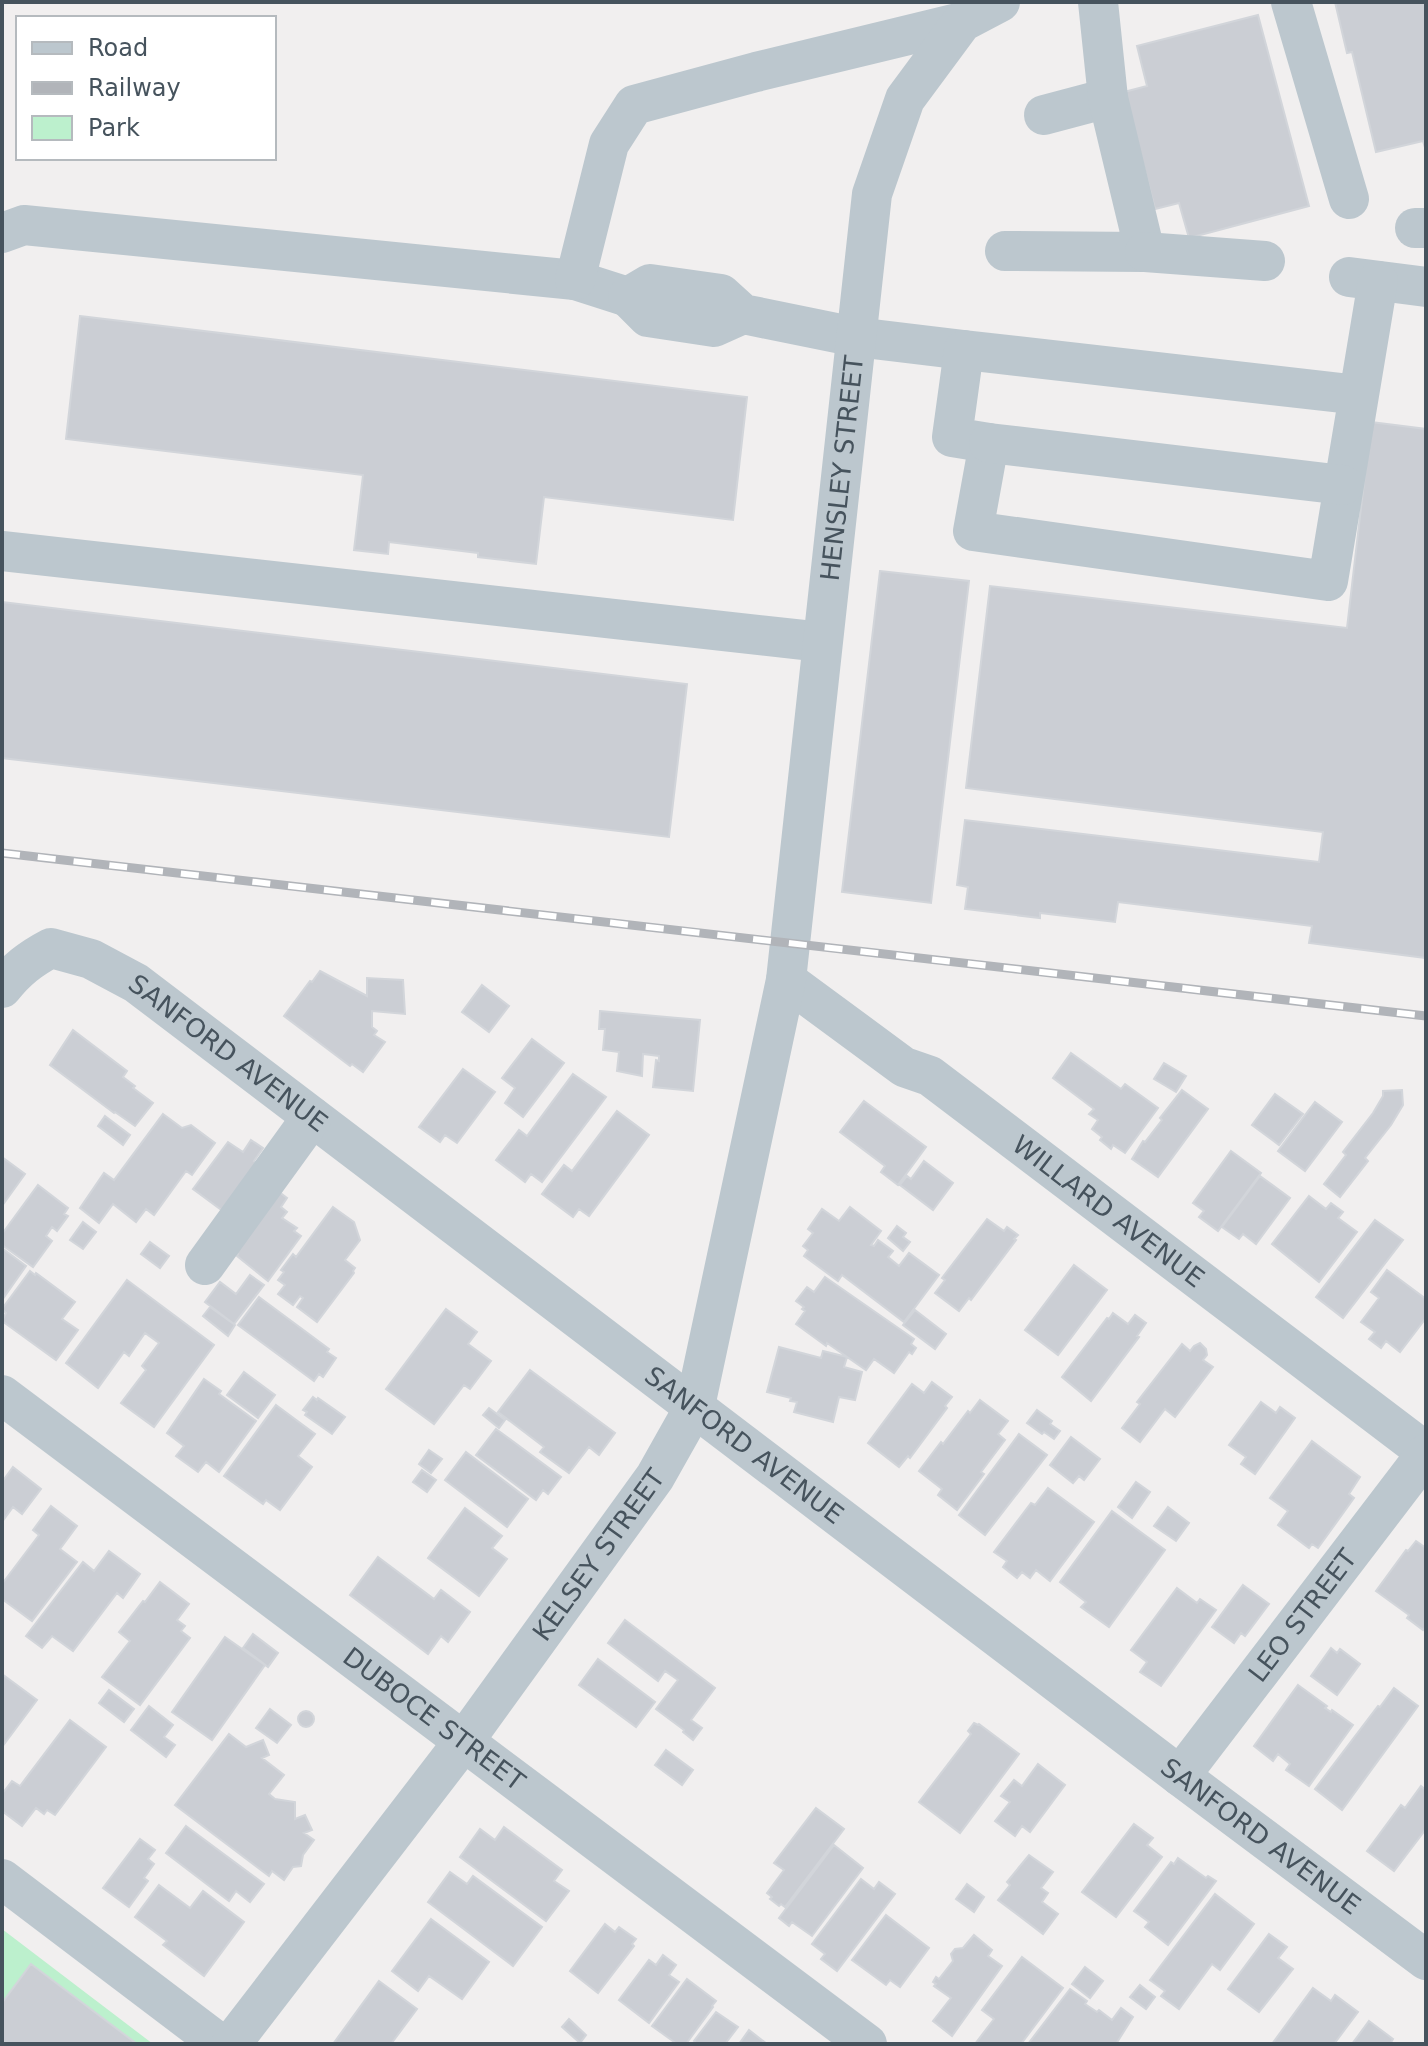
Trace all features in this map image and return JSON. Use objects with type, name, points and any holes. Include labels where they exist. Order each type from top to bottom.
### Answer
[{"type":"street","name":"HENSLEY STREET","points":[[786,980],[872,194],[905,99],[962,22],[1000,2]]},
{"type":"street","points":[[1098,2],[1108,98],[1145,252]]},
{"type":"street","points":[[1291,2],[1349,199]]},
{"type":"street","points":[[575,280],[609,144],[634,105],[962,22]]},
{"type":"street","points":[[1044,115],[1108,98]]},
{"type":"street","points":[[2,233],[24,225],[575,280],[628,297],[650,284],[721,294],[743,314],[856,337],[1359,395]]},
{"type":"street","points":[[1005,251],[1145,252],[1265,261]]},
{"type":"street","points":[[989,443],[973,531],[1328,581],[1359,395],[1363,279],[1426,287]]},
{"type":"street","points":[[964,350],[952,437],[1343,485]]},
{"type":"street","points":[[2,551],[822,642]]},
{"type":"street","name":"SANFORD AVENUE","points":[[2,988],[28,960],[51,948],[91,959],[136,983],[1426,1960]]},
{"type":"street","name":"KELSEY STREET","points":[[231,2044],[464,1741],[655,1477],[695,1406],[786,980]]},
{"type":"street","name":"WILLARD AVENUE","points":[[786,980],[904,1067],[930,1076],[1426,1453]]},
{"type":"street","points":[[205,1265],[312,1117]]},
{"type":"street","name":"DUBOCE STREET","points":[[2,1395],[867,2044]]},
{"type":"street","name":"LEO STREET","points":[[1180,1776],[1426,1453]]},
{"type":"street","points":[[2,1879],[220,2044]]},
{"type":"green space","points":[[2,1929],[153,2044],[2,2044]]},
{"type":"building","points":[[1335,2],[1426,2],[1426,151],[1423,141],[1376,152],[1352,52],[1347,53]]},
{"type":"building","points":[[1258,15],[1309,206],[1189,238],[1179,203],[1155,209],[1124,92],[1147,86],[1137,46]]},
{"type":"building","points":[[80,316],[747,397],[733,520],[544,497],[536,564],[389,542],[388,554],[354,550],[363,475],[66,439]]},
{"type":"building","points":[[1371,422],[1426,429],[1426,958],[1309,943],[1312,926],[1118,902],[1115,922],[1040,913],[1040,918],[965,909],[968,887],[957,885],[965,820],[1319,862],[1323,832],[966,788],[990,586],[1347,628]]},
{"type":"building","points":[[880,571],[969,581],[931,903],[842,892]]},
{"type":"building","points":[[2,602],[687,684],[669,837],[2,758]]},
{"type":"building","points":[[320,971],[367,996],[367,978],[403,980],[405,1014],[372,1011],[372,1027],[377,1031],[374,1035],[385,1042],[363,1072],[352,1064],[350,1066],[284,1016]]},
{"type":"building","points":[[482,985],[509,1006],[489,1032],[462,1012]]},
{"type":"building","points":[[600,1011],[700,1020],[693,1091],[653,1087],[659,1056],[643,1054],[642,1076],[617,1071],[619,1052],[603,1050],[605,1029],[599,1029]]},
{"type":"building","points":[[73,1030],[127,1071],[123,1077],[153,1103],[135,1126],[50,1065]]},
{"type":"building","points":[[532,1039],[564,1063],[523,1117],[505,1103],[515,1088],[502,1078]]},
{"type":"building","points":[[1071,1053],[1121,1089],[1125,1084],[1158,1108],[1125,1153],[1113,1145],[1111,1149],[1100,1140],[1102,1137],[1092,1129],[1098,1120],[1089,1114],[1094,1109],[1053,1078]]},
{"type":"building","points":[[1164,1063],[1186,1076],[1176,1092],[1154,1079]]},
{"type":"building","points":[[463,1069],[495,1092],[457,1143],[445,1135],[440,1142],[419,1127]]},
{"type":"building","points":[[573,1074],[606,1097],[542,1182],[531,1174],[525,1182],[496,1160],[519,1130],[527,1136]]},
{"type":"building","points":[[1182,1090],[1208,1109],[1158,1177],[1132,1159]]},
{"type":"building","points":[[1402,1090],[1403,1105],[1365,1158],[1368,1161],[1340,1197],[1324,1184],[1346,1155],[1343,1152],[1373,1113],[1383,1091]]},
{"type":"building","points":[[1275,1094],[1303,1114],[1279,1145],[1252,1125]]},
{"type":"building","points":[[864,1101],[926,1147],[898,1185],[881,1172],[885,1166],[840,1132]]},
{"type":"building","points":[[1315,1102],[1342,1122],[1305,1171],[1278,1151]]},
{"type":"building","points":[[617,1111],[649,1135],[589,1216],[579,1209],[573,1217],[542,1194],[564,1165],[572,1171]]},
{"type":"building","points":[[163,1114],[182,1128],[191,1125],[215,1143],[192,1175],[186,1171],[154,1215],[146,1209],[136,1222],[113,1204],[99,1223],[80,1208],[104,1173],[114,1180]]},
{"type":"building","points":[[105,1116],[130,1135],[123,1145],[98,1126]]},
{"type":"building","points":[[251,1140],[263,1148],[254,1161],[265,1169],[231,1217],[193,1189],[228,1142],[243,1152]]},
{"type":"building","points":[[1231,1151],[1261,1173],[1218,1231],[1199,1217],[1204,1211],[1193,1203]]},
{"type":"building","points":[[2,1157],[25,1174],[2,1206]]},
{"type":"building","points":[[924,1161],[953,1183],[933,1210],[900,1185],[907,1176],[911,1179]]},
{"type":"building","points":[[1260,1176],[1290,1198],[1256,1244],[1243,1234],[1239,1239],[1222,1227]]},
{"type":"building","points":[[38,1185],[68,1208],[64,1214],[68,1216],[57,1231],[52,1227],[46,1236],[52,1241],[33,1267],[2,1245],[2,1234]]},
{"type":"building","points":[[270,1185],[287,1198],[281,1207],[287,1212],[282,1218],[297,1228],[294,1231],[301,1236],[268,1281],[230,1248]]},
{"type":"building","points":[[1309,1196],[1326,1209],[1331,1203],[1343,1212],[1338,1218],[1357,1232],[1319,1282],[1272,1244]]},
{"type":"building","points":[[333,1207],[354,1222],[360,1240],[345,1260],[355,1268],[354,1273],[317,1322],[297,1307],[303,1298],[300,1296],[293,1305],[278,1294],[285,1285],[278,1280],[293,1254],[296,1257]]},
{"type":"building","points":[[850,1207],[881,1231],[871,1245],[874,1246],[878,1240],[893,1251],[888,1257],[899,1266],[909,1253],[939,1275],[904,1322],[842,1275],[838,1281],[804,1256],[808,1250],[803,1246],[813,1233],[808,1229],[822,1209],[839,1221]]},
{"type":"building","points":[[987,1219],[1004,1231],[1007,1227],[1018,1235],[971,1300],[969,1298],[959,1311],[935,1293],[945,1280],[942,1278]]},
{"type":"building","points":[[1375,1220],[1403,1240],[1343,1318],[1316,1297]]},
{"type":"building","points":[[83,1222],[96,1232],[83,1249],[70,1240]]},
{"type":"building","points":[[897,1226],[906,1233],[903,1237],[910,1242],[903,1251],[888,1238]]},
{"type":"building","points":[[150,1242],[169,1256],[160,1268],[141,1254]]},
{"type":"building","points":[[2,1248],[26,1266],[2,1300]]},
{"type":"building","points":[[1074,1265],[1107,1290],[1058,1355],[1025,1330]]},
{"type":"building","points":[[1387,1270],[1426,1299],[1426,1318],[1400,1352],[1386,1341],[1381,1348],[1369,1339],[1375,1332],[1361,1322],[1379,1298],[1371,1292]]},
{"type":"building","points":[[30,1271],[75,1302],[62,1319],[78,1330],[56,1360],[2,1321],[6,1313],[2,1309]]},
{"type":"building","points":[[250,1275],[264,1285],[234,1324],[205,1302],[220,1282],[236,1294]]},
{"type":"building","points":[[825,1277],[914,1339],[911,1344],[916,1348],[912,1354],[909,1352],[894,1373],[874,1359],[866,1370],[796,1324],[805,1311],[796,1301],[807,1287],[814,1292]]},
{"type":"building","points":[[127,1280],[214,1345],[154,1427],[121,1403],[146,1370],[142,1366],[159,1343],[145,1333],[129,1356],[124,1352],[98,1388],[66,1363]]},
{"type":"building","points":[[259,1297],[329,1349],[327,1352],[336,1358],[323,1377],[319,1374],[314,1381],[238,1325]]},
{"type":"building","points":[[210,1307],[235,1325],[228,1336],[203,1316]]},
{"type":"building","points":[[446,1309],[477,1332],[468,1344],[491,1361],[470,1389],[464,1385],[434,1424],[386,1389]]},
{"type":"building","points":[[915,1310],[946,1334],[935,1349],[903,1325]]},
{"type":"building","points":[[1113,1313],[1128,1324],[1135,1315],[1146,1323],[1091,1401],[1062,1377]]},
{"type":"building","points":[[1200,1343],[1206,1349],[1207,1355],[1203,1360],[1213,1367],[1175,1417],[1165,1409],[1140,1442],[1122,1428],[1140,1404],[1137,1402],[1182,1344],[1190,1351]]},
{"type":"building","points":[[779,1347],[821,1358],[823,1351],[847,1357],[844,1367],[862,1372],[855,1400],[839,1397],[833,1422],[794,1412],[797,1402],[767,1392]]},
{"type":"building","points":[[530,1370],[615,1433],[599,1455],[589,1447],[569,1473],[540,1452],[544,1447],[498,1412]]},
{"type":"building","points":[[244,1372],[275,1395],[258,1418],[227,1395]]},
{"type":"building","points":[[204,1379],[256,1421],[219,1472],[206,1462],[198,1472],[176,1456],[184,1446],[167,1433]]},
{"type":"building","points":[[932,1382],[952,1397],[910,1458],[908,1456],[899,1467],[868,1443],[912,1384],[924,1393]]},
{"type":"building","points":[[313,1397],[345,1417],[332,1434],[305,1415],[307,1412],[303,1410]]},
{"type":"building","points":[[980,1400],[1008,1421],[998,1434],[1005,1440],[957,1510],[938,1495],[942,1489],[919,1471]]},
{"type":"building","points":[[1261,1402],[1276,1413],[1280,1407],[1295,1418],[1255,1474],[1241,1464],[1246,1457],[1229,1445]]},
{"type":"building","points":[[276,1405],[315,1434],[298,1456],[312,1467],[280,1510],[266,1500],[263,1504],[224,1476]]},
{"type":"building","points":[[489,1408],[505,1420],[499,1428],[483,1415]]},
{"type":"building","points":[[1037,1410],[1060,1431],[1054,1439],[1027,1423]]},
{"type":"building","points":[[496,1429],[561,1477],[548,1494],[543,1490],[536,1500],[476,1455]]},
{"type":"building","points":[[1019,1434],[1047,1455],[985,1535],[959,1515]]},
{"type":"building","points":[[1071,1437],[1100,1459],[1084,1480],[1079,1476],[1073,1483],[1050,1465]]},
{"type":"building","points":[[1312,1441],[1360,1477],[1349,1494],[1354,1498],[1318,1548],[1312,1544],[1309,1548],[1278,1525],[1288,1511],[1270,1498]]},
{"type":"building","points":[[429,1450],[442,1459],[431,1473],[419,1464]]},
{"type":"building","points":[[466,1452],[528,1499],[507,1527],[445,1480]]},
{"type":"building","points":[[13,1467],[41,1489],[22,1514],[13,1507],[2,1522],[2,1482]]},
{"type":"building","points":[[422,1470],[436,1480],[427,1492],[413,1482]]},
{"type":"building","points":[[1136,1482],[1150,1492],[1132,1518],[1118,1507]]},
{"type":"building","points":[[1048,1488],[1094,1522],[1050,1581],[1036,1570],[1030,1578],[1022,1572],[1017,1578],[1003,1567],[1007,1561],[994,1552],[1031,1503],[1035,1505]]},
{"type":"building","points":[[51,1506],[77,1526],[60,1549],[77,1562],[32,1621],[2,1599],[2,1584],[39,1535],[33,1530]]},
{"type":"building","points":[[1168,1507],[1189,1523],[1176,1541],[1154,1526]]},
{"type":"building","points":[[465,1508],[502,1536],[492,1548],[507,1559],[479,1596],[428,1558]]},
{"type":"building","points":[[1112,1511],[1165,1550],[1109,1627],[1081,1607],[1086,1602],[1060,1582]]},
{"type":"building","points":[[1416,1541],[1426,1548],[1426,1626],[1423,1630],[1407,1618],[1409,1615],[1376,1591]]},
{"type":"building","points":[[109,1551],[140,1574],[123,1598],[117,1593],[73,1651],[52,1636],[42,1648],[26,1636],[83,1562],[94,1571]]},
{"type":"building","points":[[378,1557],[434,1599],[441,1590],[470,1612],[448,1642],[441,1636],[428,1654],[350,1595]]},
{"type":"building","points":[[160,1582],[189,1604],[177,1620],[185,1626],[181,1631],[190,1638],[140,1705],[102,1677],[130,1641],[119,1632]]},
{"type":"building","points":[[1243,1585],[1269,1604],[1245,1636],[1241,1633],[1234,1643],[1212,1627]]},
{"type":"building","points":[[1177,1588],[1197,1603],[1200,1599],[1216,1610],[1161,1686],[1140,1672],[1147,1662],[1131,1650]]},
{"type":"building","points":[[625,1620],[715,1688],[691,1720],[702,1728],[693,1740],[656,1709],[678,1680],[665,1671],[658,1681],[608,1643]]},
{"type":"building","points":[[253,1634],[278,1653],[268,1667],[243,1648]]},
{"type":"building","points":[[225,1637],[265,1665],[212,1740],[172,1712]]},
{"type":"building","points":[[1331,1648],[1337,1653],[1340,1649],[1360,1664],[1337,1695],[1311,1676]]},
{"type":"building","points":[[598,1659],[655,1702],[636,1727],[579,1685]]},
{"type":"building","points":[[2,1674],[37,1700],[2,1747]]},
{"type":"building","points":[[1298,1685],[1327,1706],[1325,1708],[1353,1725],[1309,1786],[1286,1770],[1290,1764],[1278,1754],[1273,1761],[1254,1746]]},
{"type":"building","points":[[1394,1688],[1418,1706],[1342,1810],[1315,1789]]},
{"type":"building","points":[[109,1690],[134,1709],[124,1722],[99,1703]]},
{"type":"building","points":[[149,1706],[173,1725],[164,1737],[175,1745],[166,1757],[131,1730]]},
{"type":"building","points":[[270,1709],[291,1725],[277,1743],[256,1728]]},
{"type":"building","points":[[303,1711],[309,1711],[314,1719],[312,1725],[303,1727],[298,1722],[298,1716]]},
{"type":"building","points":[[70,1720],[106,1747],[55,1815],[47,1810],[44,1814],[36,1808],[22,1826],[2,1811],[2,1794],[12,1781],[20,1786]]},
{"type":"building","points":[[974,1723],[1019,1754],[960,1833],[919,1802],[971,1734],[968,1731]]},
{"type":"building","points":[[229,1734],[246,1747],[263,1740],[269,1755],[262,1758],[284,1775],[269,1794],[275,1799],[295,1802],[295,1819],[305,1815],[312,1830],[304,1833],[314,1840],[303,1855],[301,1866],[293,1867],[284,1880],[272,1871],[269,1876],[175,1805]]},
{"type":"building","points":[[666,1750],[693,1770],[682,1785],[655,1765]]},
{"type":"building","points":[[1038,1764],[1065,1785],[1030,1832],[1022,1826],[1015,1836],[995,1821],[1010,1802],[1001,1796],[1014,1780],[1022,1786]]},
{"type":"building","points":[[1421,1786],[1426,1790],[1426,1829],[1394,1871],[1367,1851],[1401,1805],[1405,1808]]},
{"type":"building","points":[[816,1808],[844,1829],[785,1907],[779,1906],[767,1893],[784,1870],[774,1863]]},
{"type":"building","points":[[1134,1824],[1153,1838],[1147,1845],[1162,1857],[1116,1917],[1082,1892]]},
{"type":"building","points":[[186,1826],[264,1884],[250,1902],[236,1891],[229,1901],[166,1853]]},
{"type":"building","points":[[504,1827],[562,1870],[554,1881],[569,1891],[546,1921],[460,1857],[480,1829],[495,1840]]},
{"type":"building","points":[[140,1839],[155,1850],[148,1859],[154,1864],[144,1878],[148,1881],[129,1907],[103,1888]]},
{"type":"building","points":[[834,1845],[863,1868],[812,1936],[792,1922],[789,1926],[779,1918]]},
{"type":"building","points":[[1029,1855],[1053,1872],[1041,1888],[1048,1893],[1042,1902],[1058,1914],[1043,1934],[998,1900],[1010,1885],[1007,1882]]},
{"type":"building","points":[[1178,1858],[1206,1878],[1208,1876],[1216,1881],[1168,1945],[1145,1927],[1149,1922],[1134,1911],[1171,1862],[1174,1864]]},
{"type":"building","points":[[450,1872],[467,1884],[473,1876],[542,1927],[513,1966],[428,1902]]},
{"type":"building","points":[[861,1879],[874,1889],[879,1882],[895,1894],[837,1971],[821,1959],[825,1954],[812,1944]]},
{"type":"building","points":[[967,1884],[984,1897],[974,1912],[956,1899]]},
{"type":"building","points":[[159,1885],[190,1908],[203,1891],[244,1922],[204,1976],[163,1945],[167,1941],[135,1917]]},
{"type":"building","points":[[1215,1894],[1254,1924],[1220,1970],[1212,1964],[1179,2009],[1161,1996],[1165,1991],[1150,1980]]},
{"type":"building","points":[[886,1915],[929,1948],[900,1987],[890,1980],[886,1985],[852,1960]]},
{"type":"building","points":[[431,1919],[489,1962],[462,1999],[429,1976],[418,1991],[392,1971]]},
{"type":"building","points":[[605,1924],[615,1932],[619,1927],[636,1939],[598,1993],[570,1971]]},
{"type":"building","points":[[1269,1934],[1287,1947],[1278,1958],[1293,1969],[1259,2012],[1228,1989]]},
{"type":"building","points":[[974,1935],[992,1950],[988,1956],[1002,1966],[952,2036],[933,2021],[951,1998],[933,1982],[953,1961],[951,1954],[955,1949],[963,1948]]},
{"type":"building","points":[[663,1955],[676,1965],[669,1975],[679,1982],[649,2023],[619,2000],[649,1960],[656,1965]]},
{"type":"building","points":[[1022,1957],[1063,1988],[1021,2044],[975,2044],[994,2019],[982,2010]]},
{"type":"building","points":[[31,1964],[137,2044],[2,2044],[2,2003]]},
{"type":"building","points":[[1085,1967],[1103,1981],[1090,1998],[1072,1984]]},
{"type":"building","points":[[687,1979],[716,2001],[686,2044],[677,2044],[652,2026]]},
{"type":"building","points":[[379,1981],[417,2009],[391,2044],[333,2044]]},
{"type":"building","points":[[1140,1985],[1155,1997],[1146,2009],[1130,1997]]},
{"type":"building","points":[[1313,1988],[1331,2001],[1335,1995],[1358,2012],[1334,2044],[1272,2044]]},
{"type":"building","points":[[1070,1989],[1087,2001],[1085,2004],[1112,2020],[1121,2008],[1133,2017],[1116,2044],[1028,2044]]},
{"type":"building","points":[[716,2012],[738,2027],[725,2044],[697,2044],[694,2041]]},
{"type":"building","points":[[569,2019],[586,2035],[580,2043],[562,2027]]},
{"type":"building","points":[[1369,2021],[1393,2039],[1390,2044],[1352,2044]]},
{"type":"building","points":[[749,2030],[767,2044],[739,2044]]},
{"type":"railway","points":[[2,853],[1426,1016]]}]
